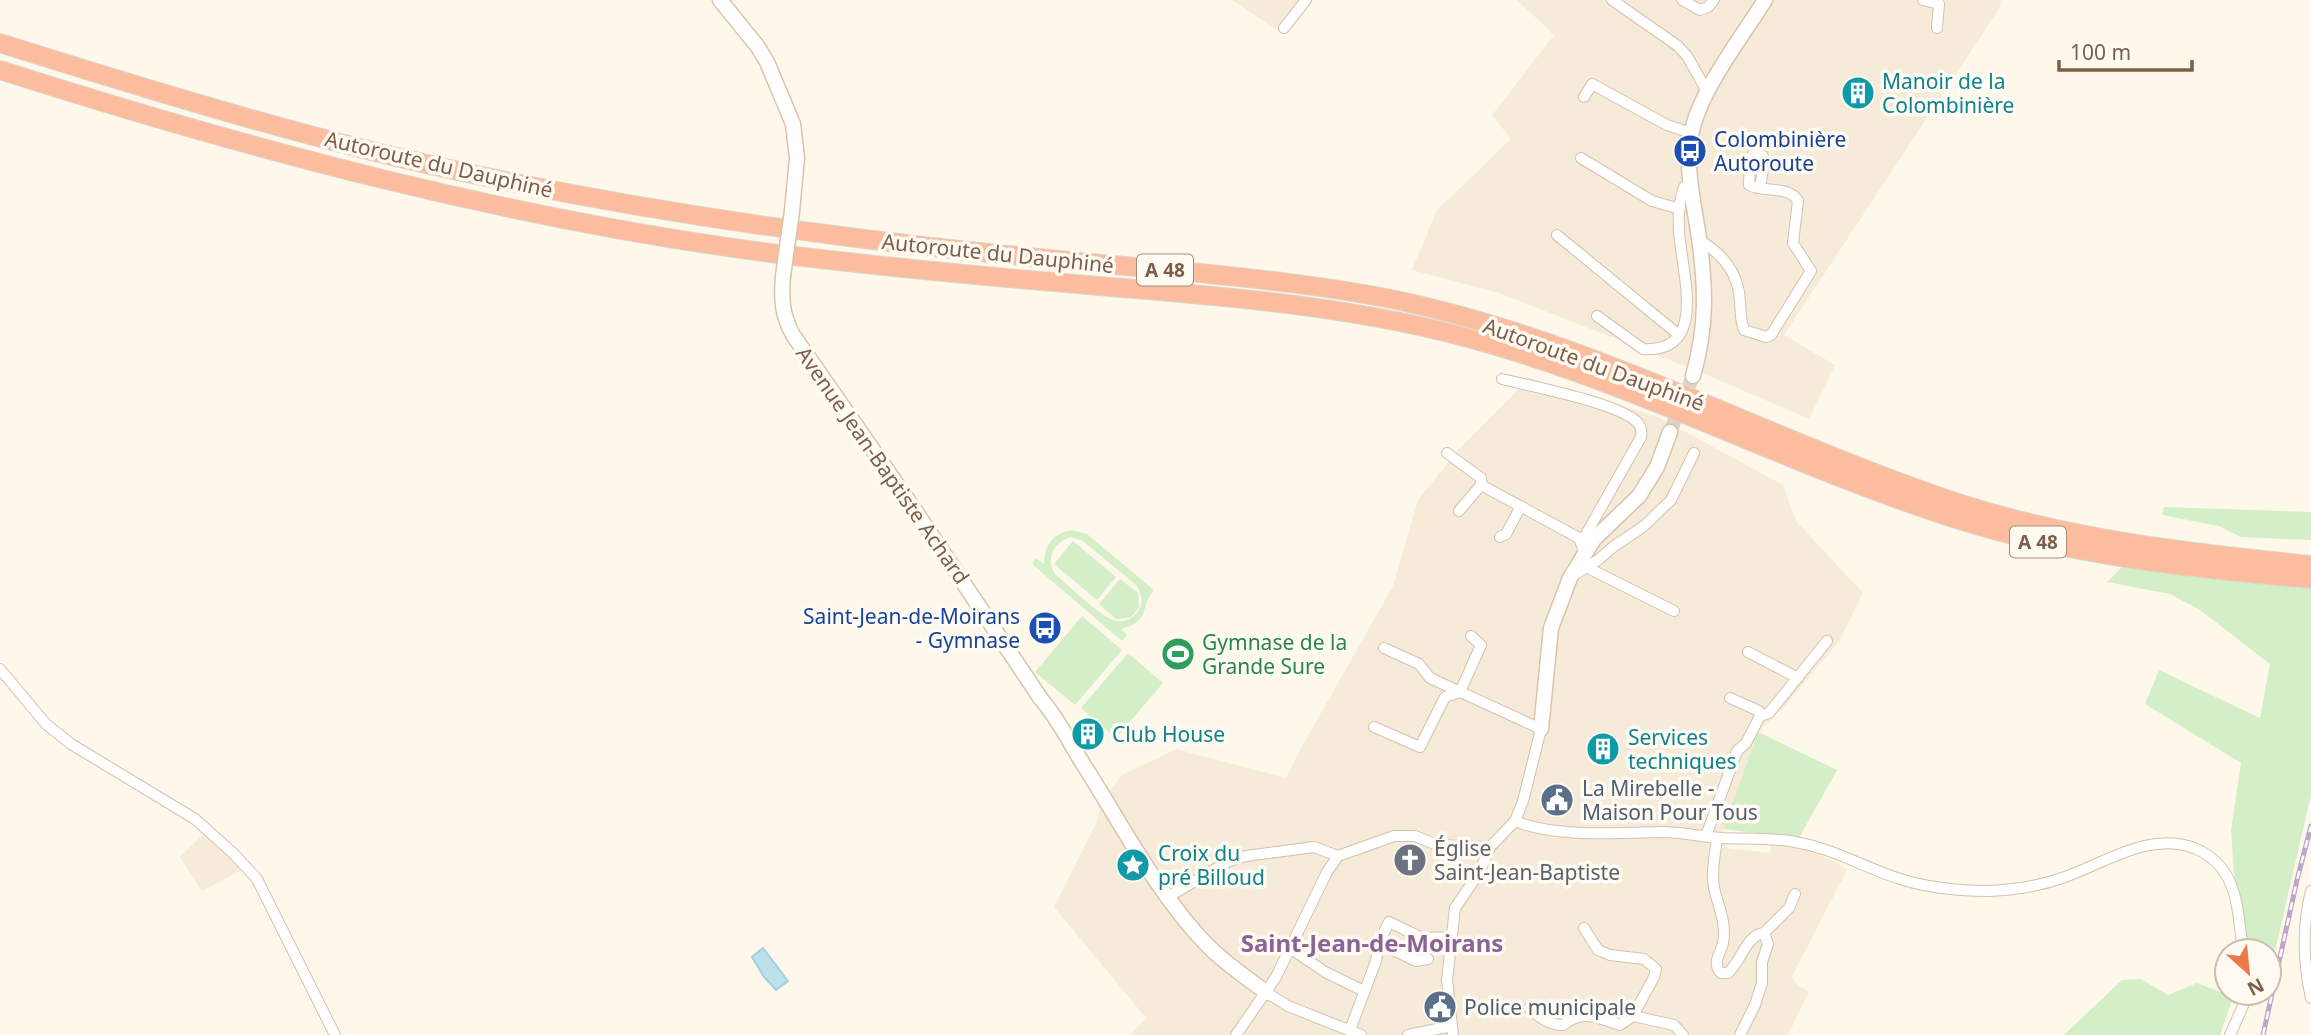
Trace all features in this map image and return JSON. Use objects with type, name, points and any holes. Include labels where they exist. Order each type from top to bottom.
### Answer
[{"type":"highway","name":"Autoroute du Dauphiné","points":[[0,43],[353,146],[589,197],[830,235],[1284,282],[1394,300],[1480,321],[1577,353],[1885,477],[2006,517],[2124,543],[2311,565]]},
{"type":"highway","name":"Autoroute du Dauphiné","points":[[0,70],[305,160],[552,217],[785,254],[914,269],[1272,302],[1348,312],[1426,327],[1498,346],[1567,369],[1842,479],[1974,525],[2055,546],[2122,558],[2311,579]]},
{"type":"street","name":"Avenue Jean-Baptiste Achard","points":[[720,0],[767,62],[793,124],[797,158],[781,300],[793,335],[1041,699],[1056,717],[1168,897],[1207,945],[1267,993]]},
{"type":"street","points":[[1284,28],[1306,0]]},
{"type":"street","points":[[1612,0],[1678,46],[1687,56],[1708,93]]},
{"type":"street","points":[[1682,0],[1700,10],[1708,7],[1714,0]]},
{"type":"street","points":[[1693,376],[1703,335],[1705,308],[1699,240],[1690,184],[1691,133],[1708,93],[1765,0]]},
{"type":"street","points":[[1923,0],[1939,4],[1937,28]]},
{"type":"street","points":[[1584,97],[1592,84],[1667,125],[1691,133]]},
{"type":"street","points":[[1581,158],[1652,201],[1680,209]]},
{"type":"street","points":[[1597,316],[1643,349],[1665,348],[1679,335],[1687,316],[1679,230],[1680,209],[1684,187],[1690,184]]},
{"type":"street","points":[[1699,240],[1714,248],[1732,269],[1738,286],[1740,320],[1744,330],[1766,337],[1771,335],[1811,271],[1793,243],[1798,201],[1796,197],[1790,193],[1760,188]]},
{"type":"street","points":[[1557,234],[1679,335]]},
{"type":"street","points":[[1502,379],[1606,407],[1633,419],[1640,427],[1642,437],[1585,536],[1585,560]]},
{"type":"street","points":[[1408,1035],[1453,1030],[1447,980],[1455,908],[1479,873],[1490,846],[1516,821],[1523,801],[1541,723],[1550,628],[1570,578],[1585,560],[1594,539],[1639,496],[1657,467],[1671,432]]},
{"type":"street","points":[[1447,453],[1481,478],[1481,485],[1459,511]]},
{"type":"street","points":[[1585,560],[1598,560],[1644,526],[1671,500],[1694,453]]},
{"type":"street","points":[[1481,485],[1579,538],[1585,560],[1674,611]]},
{"type":"street","points":[[1500,537],[1507,534],[1521,506]]},
{"type":"street","points":[[1374,727],[1420,747],[1445,697],[1460,692],[1481,645],[1471,636]]},
{"type":"street","points":[[1706,836],[1737,751],[1746,743],[1760,716],[1769,713],[1827,641]]},
{"type":"street","points":[[1384,648],[1419,664],[1430,678],[1541,723]]},
{"type":"street","points":[[1748,652],[1798,678]]},
{"type":"street","points":[[0,669],[46,724],[71,744],[195,819],[257,878],[335,1035]]},
{"type":"street","points":[[1730,698],[1759,711],[1760,716]]},
{"type":"street","points":[[1516,821],[1530,826],[1601,834],[1666,832],[1815,845],[1922,885],[1989,891],[2041,885],[2139,847],[2158,844],[2190,847],[2214,858],[2227,873],[2241,937]]},
{"type":"street","points":[[1237,1035],[1267,993],[1326,872],[1338,856],[1394,836],[1415,836],[1437,845],[1490,846]]},
{"type":"street","points":[[1717,838],[1713,873],[1722,915],[1723,944],[1716,960],[1717,968],[1721,972],[1728,973],[1734,968],[1752,938],[1764,933],[1789,908],[1795,894]]},
{"type":"street","points":[[1168,897],[1229,861],[1246,856],[1314,847],[1338,856]]},
{"type":"street","points":[[2311,891],[2307,907],[2304,957],[2311,998]]},
{"type":"street","points":[[1350,1030],[1376,961],[1379,943],[1389,922],[1422,938],[1451,937]]},
{"type":"street","points":[[1529,1008],[1555,1025],[1563,1025],[1572,1017],[1592,1016],[1620,1026],[1633,1016],[1656,968],[1644,959],[1609,955],[1598,950],[1584,928]]},
{"type":"street","points":[[1740,1035],[1755,1005],[1762,983],[1762,962],[1768,944],[1764,933]]},
{"type":"street","points":[[1379,943],[1416,961],[1428,959]]},
{"type":"street","points":[[1290,948],[1325,972],[1364,991]]},
{"type":"street","points":[[1267,993],[1288,1006],[1361,1035]]},
{"type":"street","points":[[2230,1035],[2242,1007]]},
{"type":"street","points":[[1633,1016],[1674,1025],[1683,1035]]},
{"type":"shaded area","points":[[1232,0],[1310,0],[1283,34]]},
{"type":"shaded area","points":[[1517,0],[2001,0],[2000,7],[1784,335],[1835,365],[1809,419],[1705,374],[1499,293],[1412,270],[1437,210],[1511,139],[1492,115],[1554,35]]},
{"type":"shaded area","points":[[1527,377],[1658,417],[1783,485],[1796,521],[1863,593],[1840,640],[1786,705],[1758,732],[1723,829],[1727,848],[1770,853],[1771,844],[1810,851],[1847,870],[1792,976],[1794,982],[1809,992],[1788,1035],[1130,1035],[1146,1018],[1054,907],[1097,822],[1100,803],[1122,775],[1176,749],[1286,778],[1393,586],[1418,500],[1458,450],[1519,389]]},
{"type":"shaded area","points":[[205,833],[244,869],[202,891],[180,857]]},
{"type":"green space","points":[[2164,507],[2311,512],[2311,540],[2241,537],[2219,526],[2162,515]]},
{"type":"green space","points":[[1072,530],[1087,534],[1154,590],[1141,618],[1131,626],[1121,629],[1127,635],[1122,641],[1032,564],[1036,558],[1044,564],[1051,541]],"holes":[[[1071,537],[1083,541],[1138,588],[1141,604],[1132,618],[1123,621],[1110,619],[1055,574],[1051,556],[1056,547]]]},
{"type":"green space","points":[[1073,541],[1116,577],[1097,600],[1054,564]]},
{"type":"green space","points":[[2122,567],[2311,588],[2311,795],[2278,937],[2247,937],[2234,874],[2231,830],[2241,763],[2145,704],[2159,670],[2260,718],[2270,664],[2200,610],[2170,594],[2107,582]]},
{"type":"green space","points":[[1120,579],[1138,593],[1139,608],[1131,617],[1116,619],[1099,604]]},
{"type":"green space","points":[[1082,616],[1122,650],[1075,705],[1035,672]]},
{"type":"green space","points":[[1128,653],[1163,683],[1116,738],[1081,708]]},
{"type":"green space","points":[[1758,732],[1837,770],[1799,838],[1723,829]]},
{"type":"green space","points":[[2141,979],[2168,995],[2197,983],[2213,989],[2213,1007],[2230,1007],[2220,1035],[2064,1035],[2122,980]]},
{"type":"water","points":[[763,948],[788,981],[776,990],[752,957]]},
{"type":"tunnel","points":[[1670,432],[1693,376]]},
{"type":"railway","points":[[2263,1035],[2311,826]]},
{"type":"place","name":"Manoir de la Colombinière","points":[[1858,93]]},
{"type":"place","name":"Colombinière Autoroute","points":[[1690,151]]},
{"type":"place","name":"Saint-Jean-de-Moirans - Gymnase","points":[[1045,628]]},
{"type":"place","name":"Gymnase de la Grande Sure","points":[[1178,654]]},
{"type":"place","name":"Club House","points":[[1088,734]]},
{"type":"place","name":"Services techniques","points":[[1603,749]]},
{"type":"place","name":"La Mirebelle - Maison Pour Tous","points":[[1557,800]]},
{"type":"place","name":"Église Saint-Jean-Baptiste","points":[[1410,860]]},
{"type":"place","name":"Croix du pré Billoud","points":[[1133,865]]},
{"type":"place","name":"Police municipale","points":[[1440,1007]]},
{"type":"district","name":"Saint-Jean-de-Moirans","points":[[1372,942]]}]
